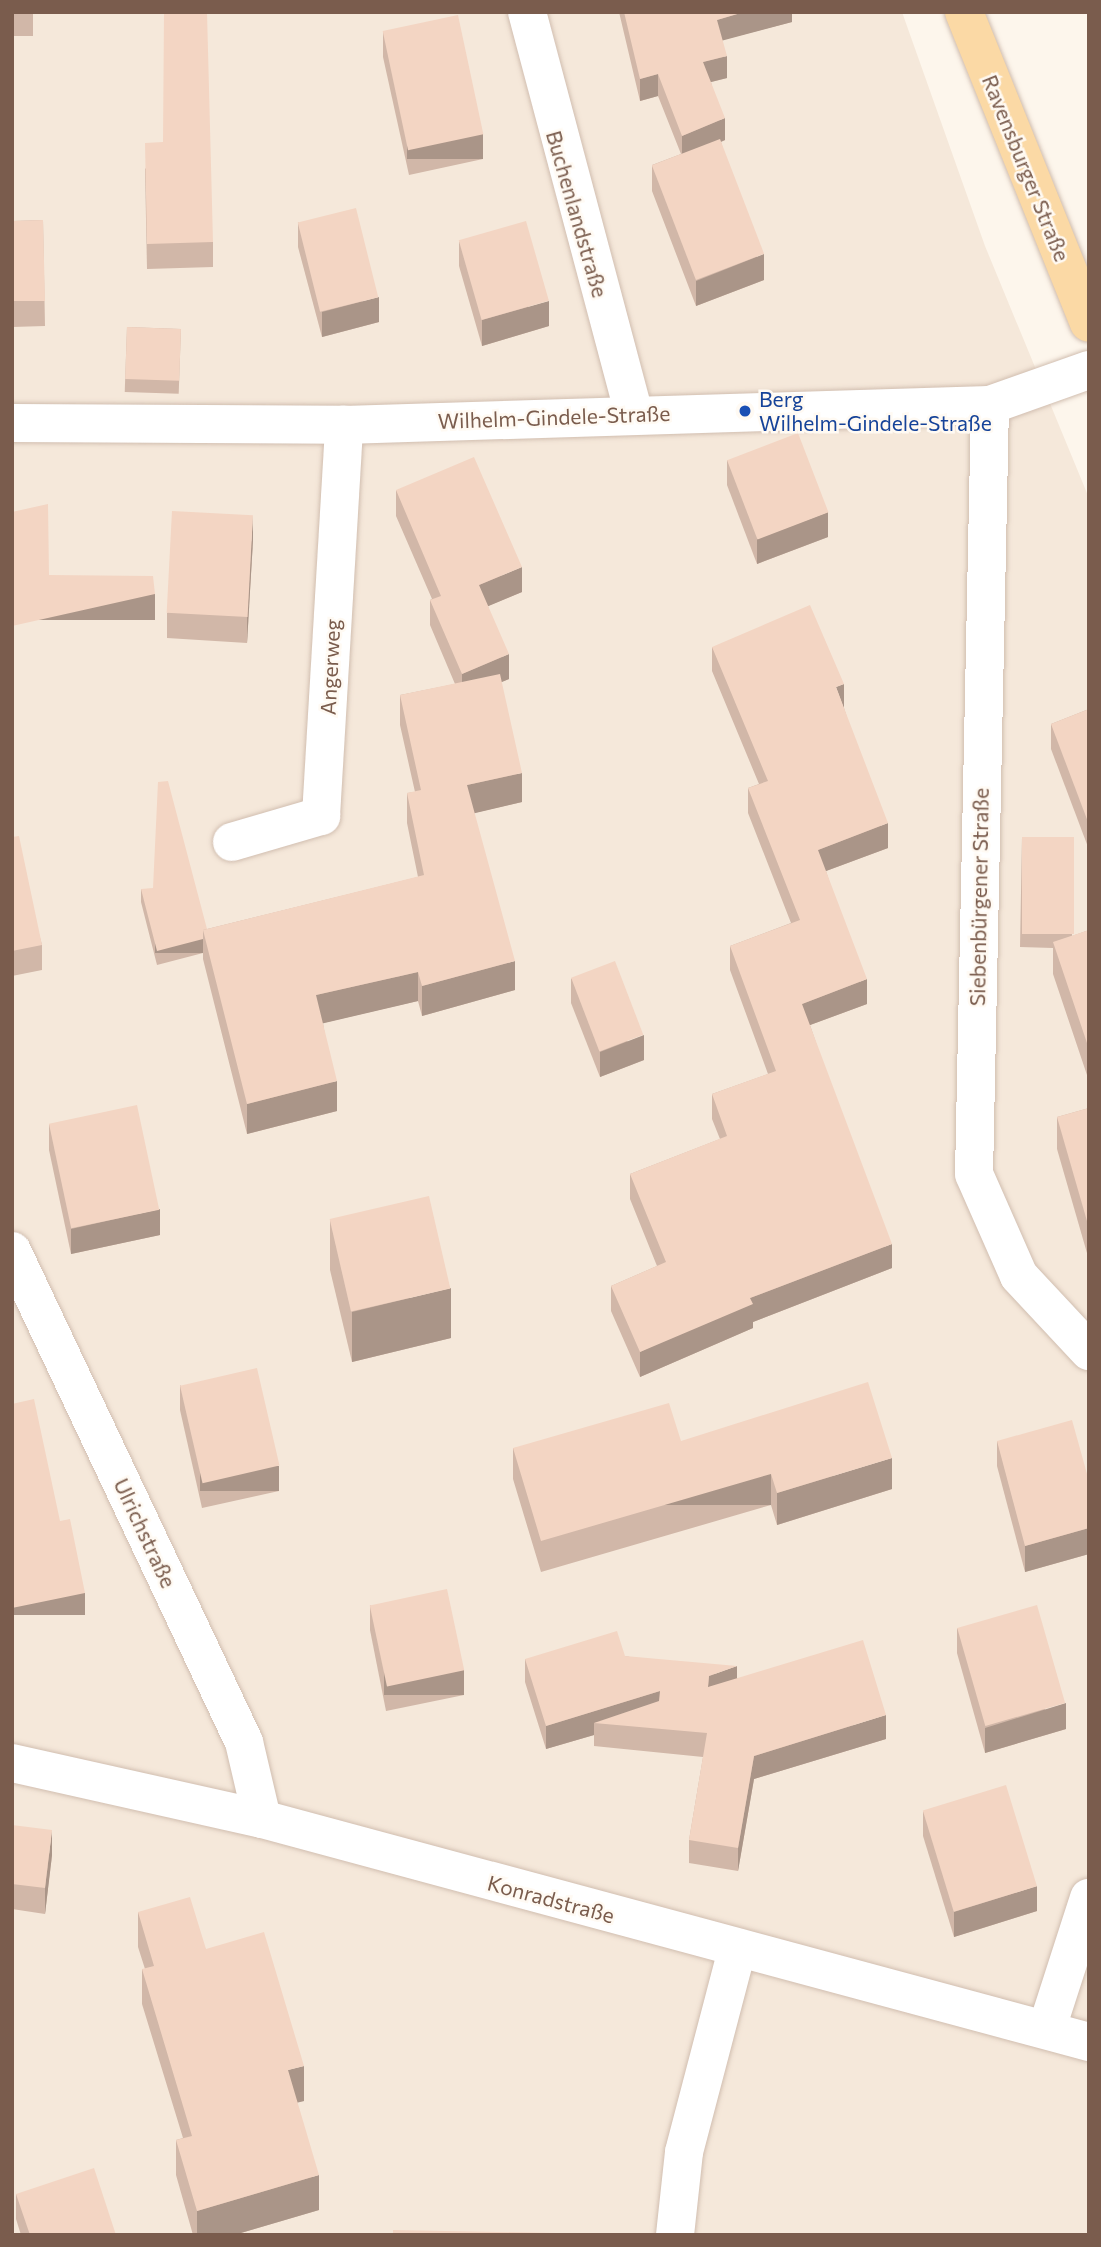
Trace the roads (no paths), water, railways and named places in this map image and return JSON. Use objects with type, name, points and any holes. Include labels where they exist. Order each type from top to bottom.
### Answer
[{"type":"main road","name":"Ravensburger Straße","points":[[964,12],[1089,323]]},
{"type":"street","name":"Buchenlandstraße","points":[[527,12],[551,122],[634,414]]},
{"type":"street","name":"Wilhelm-Gindele-Straße","points":[[12,423],[344,425],[990,405],[1089,370]]},
{"type":"street","name":"Siebenbürgener Straße","points":[[990,405],[974,1174],[1019,1276],[1089,1351]]},
{"type":"street","name":"Angerweg","points":[[232,842],[321,816],[344,425]]},
{"type":"street","name":"Ulrichstraße","points":[[12,1251],[244,1742],[262,1819]]},
{"type":"street","name":"Konradstraße","points":[[12,1763],[262,1819],[737,1950],[1047,2028],[1089,2042]]},
{"type":"street","points":[[1047,2028],[1089,1898]]},
{"type":"street","points":[[675,2235],[684,2151],[737,1950]]},
{"type":"place","name":"Berg Wilhelm-Gindele-Straße","points":[[745,411]]}]
